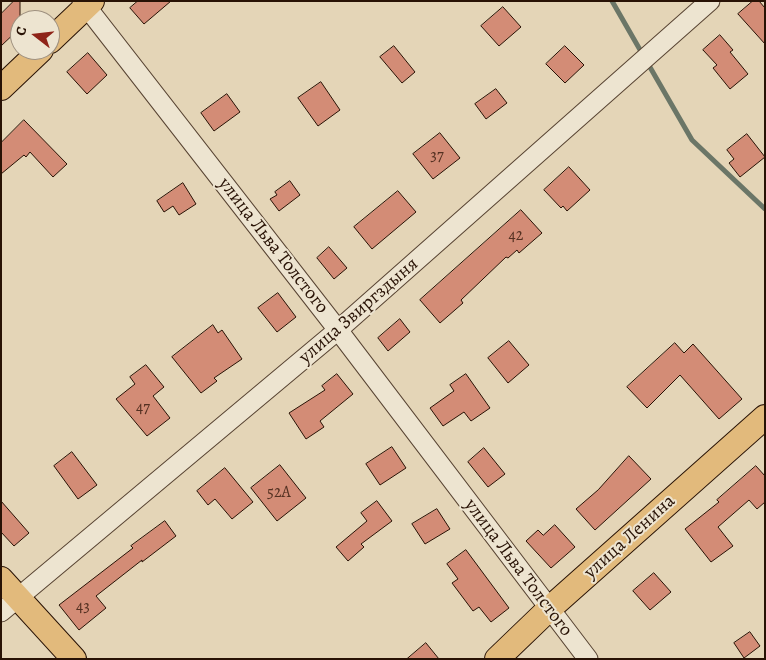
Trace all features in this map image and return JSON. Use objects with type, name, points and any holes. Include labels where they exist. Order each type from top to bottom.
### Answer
[{"type":"main road","points":[[60,31],[87,3]]},
{"type":"main road","points":[[1,88],[30,60]]},
{"type":"main road","name":"улица Ленина","points":[[497,659],[549,610],[765,417]]},
{"type":"main road","points":[[1,579],[10,605],[74,659]]},
{"type":"street","name":"улица Звиргздыня","points":[[10,605],[338,330],[710,1]]},
{"type":"street","name":"улица Льва Толстого","points":[[87,3],[588,659]]},
{"type":"building","points":[[14,1],[20,1],[20,10],[10,10],[10,37],[1,46],[1,14]]},
{"type":"building","points":[[138,1],[171,1],[144,24],[130,8]]},
{"type":"building","points":[[753,1],[759,1],[765,8],[765,44],[738,14]]},
{"type":"building","points":[[503,7],[521,27],[499,46],[481,26]]},
{"type":"building","points":[[720,35],[733,50],[730,52],[748,74],[730,89],[713,68],[717,65],[703,50]]},
{"type":"building","points":[[394,46],[415,72],[402,83],[380,57]]},
{"type":"building","points":[[565,46],[584,65],[565,83],[546,64]]},
{"type":"building","points":[[88,53],[107,75],[87,94],[67,72]]},
{"type":"building","points":[[321,82],[340,110],[318,126],[298,98]]},
{"type":"building","points":[[496,89],[507,103],[486,119],[475,104]]},
{"type":"building","points":[[227,94],[240,112],[214,131],[201,113]]},
{"type":"building","points":[[24,120],[67,164],[53,177],[30,152],[26,157],[24,155],[1,174],[1,143]]},
{"type":"building","points":[[440,133],[460,158],[433,179],[413,154]]},
{"type":"building","points":[[747,134],[765,157],[740,177],[729,163],[734,159],[727,150]]},
{"type":"building","points":[[569,167],[590,190],[567,211],[563,206],[561,208],[544,190]]},
{"type":"building","points":[[290,181],[300,195],[279,211],[270,199],[277,195],[275,192]]},
{"type":"building","points":[[183,183],[196,204],[179,215],[173,206],[164,212],[157,201]]},
{"type":"building","points":[[398,191],[416,212],[372,249],[354,227]]},
{"type":"building","points":[[521,210],[542,233],[519,253],[517,250],[508,258],[506,257],[461,300],[463,303],[440,323],[420,300]]},
{"type":"building","points":[[329,247],[347,268],[334,279],[317,258]]},
{"type":"building","points":[[278,293],[296,317],[277,332],[258,308]]},
{"type":"building","points":[[400,319],[410,332],[388,351],[378,338]]},
{"type":"building","points":[[213,325],[218,333],[222,330],[242,359],[214,378],[217,381],[201,393],[172,357]]},
{"type":"building","points":[[509,341],[529,365],[508,383],[488,358]]},
{"type":"building","points":[[675,343],[684,353],[693,344],[742,399],[719,419],[680,375],[647,408],[627,387]]},
{"type":"building","points":[[146,365],[164,387],[153,396],[170,418],[147,436],[116,399],[135,384],[130,377]]},
{"type":"building","points":[[337,374],[353,394],[320,421],[324,427],[306,439],[289,413],[325,390],[322,386]]},
{"type":"building","points":[[466,374],[490,408],[471,421],[464,412],[443,426],[430,408],[454,391],[450,385]]},
{"type":"building","points":[[392,447],[406,468],[380,485],[366,464]]},
{"type":"building","points":[[484,448],[505,474],[488,487],[468,462]]},
{"type":"building","points":[[72,452],[97,485],[78,499],[54,466]]},
{"type":"building","points":[[629,456],[651,479],[595,530],[576,509],[598,490]]},
{"type":"building","points":[[280,465],[306,498],[277,521],[251,488]]},
{"type":"building","points":[[756,466],[765,476],[765,502],[757,509],[749,500],[718,527],[733,546],[711,562],[685,529],[719,502],[717,500]]},
{"type":"building","points":[[225,468],[253,502],[232,519],[215,499],[208,505],[197,491]]},
{"type":"building","points":[[1,501],[29,533],[14,546],[1,532]]},
{"type":"building","points":[[377,501],[392,521],[361,544],[364,547],[348,561],[336,547],[367,521],[361,513]]},
{"type":"building","points":[[437,509],[450,529],[425,544],[412,524]]},
{"type":"building","points":[[165,521],[176,536],[96,596],[106,608],[79,630],[59,605],[133,548],[131,546]]},
{"type":"building","points":[[555,525],[575,547],[551,568],[526,541],[538,530],[543,535]]},
{"type":"building","points":[[466,550],[509,608],[491,622],[479,607],[473,611],[452,583],[458,579],[447,564]]},
{"type":"building","points":[[654,573],[671,592],[650,610],[633,591]]},
{"type":"building","points":[[750,632],[760,646],[744,658],[734,643]]},
{"type":"building","points":[[426,643],[439,659],[407,659]]},
{"type":"waterway","points":[[612,1],[643,55]]},
{"type":"waterway","points":[[647,62],[692,140],[765,209]]}]
